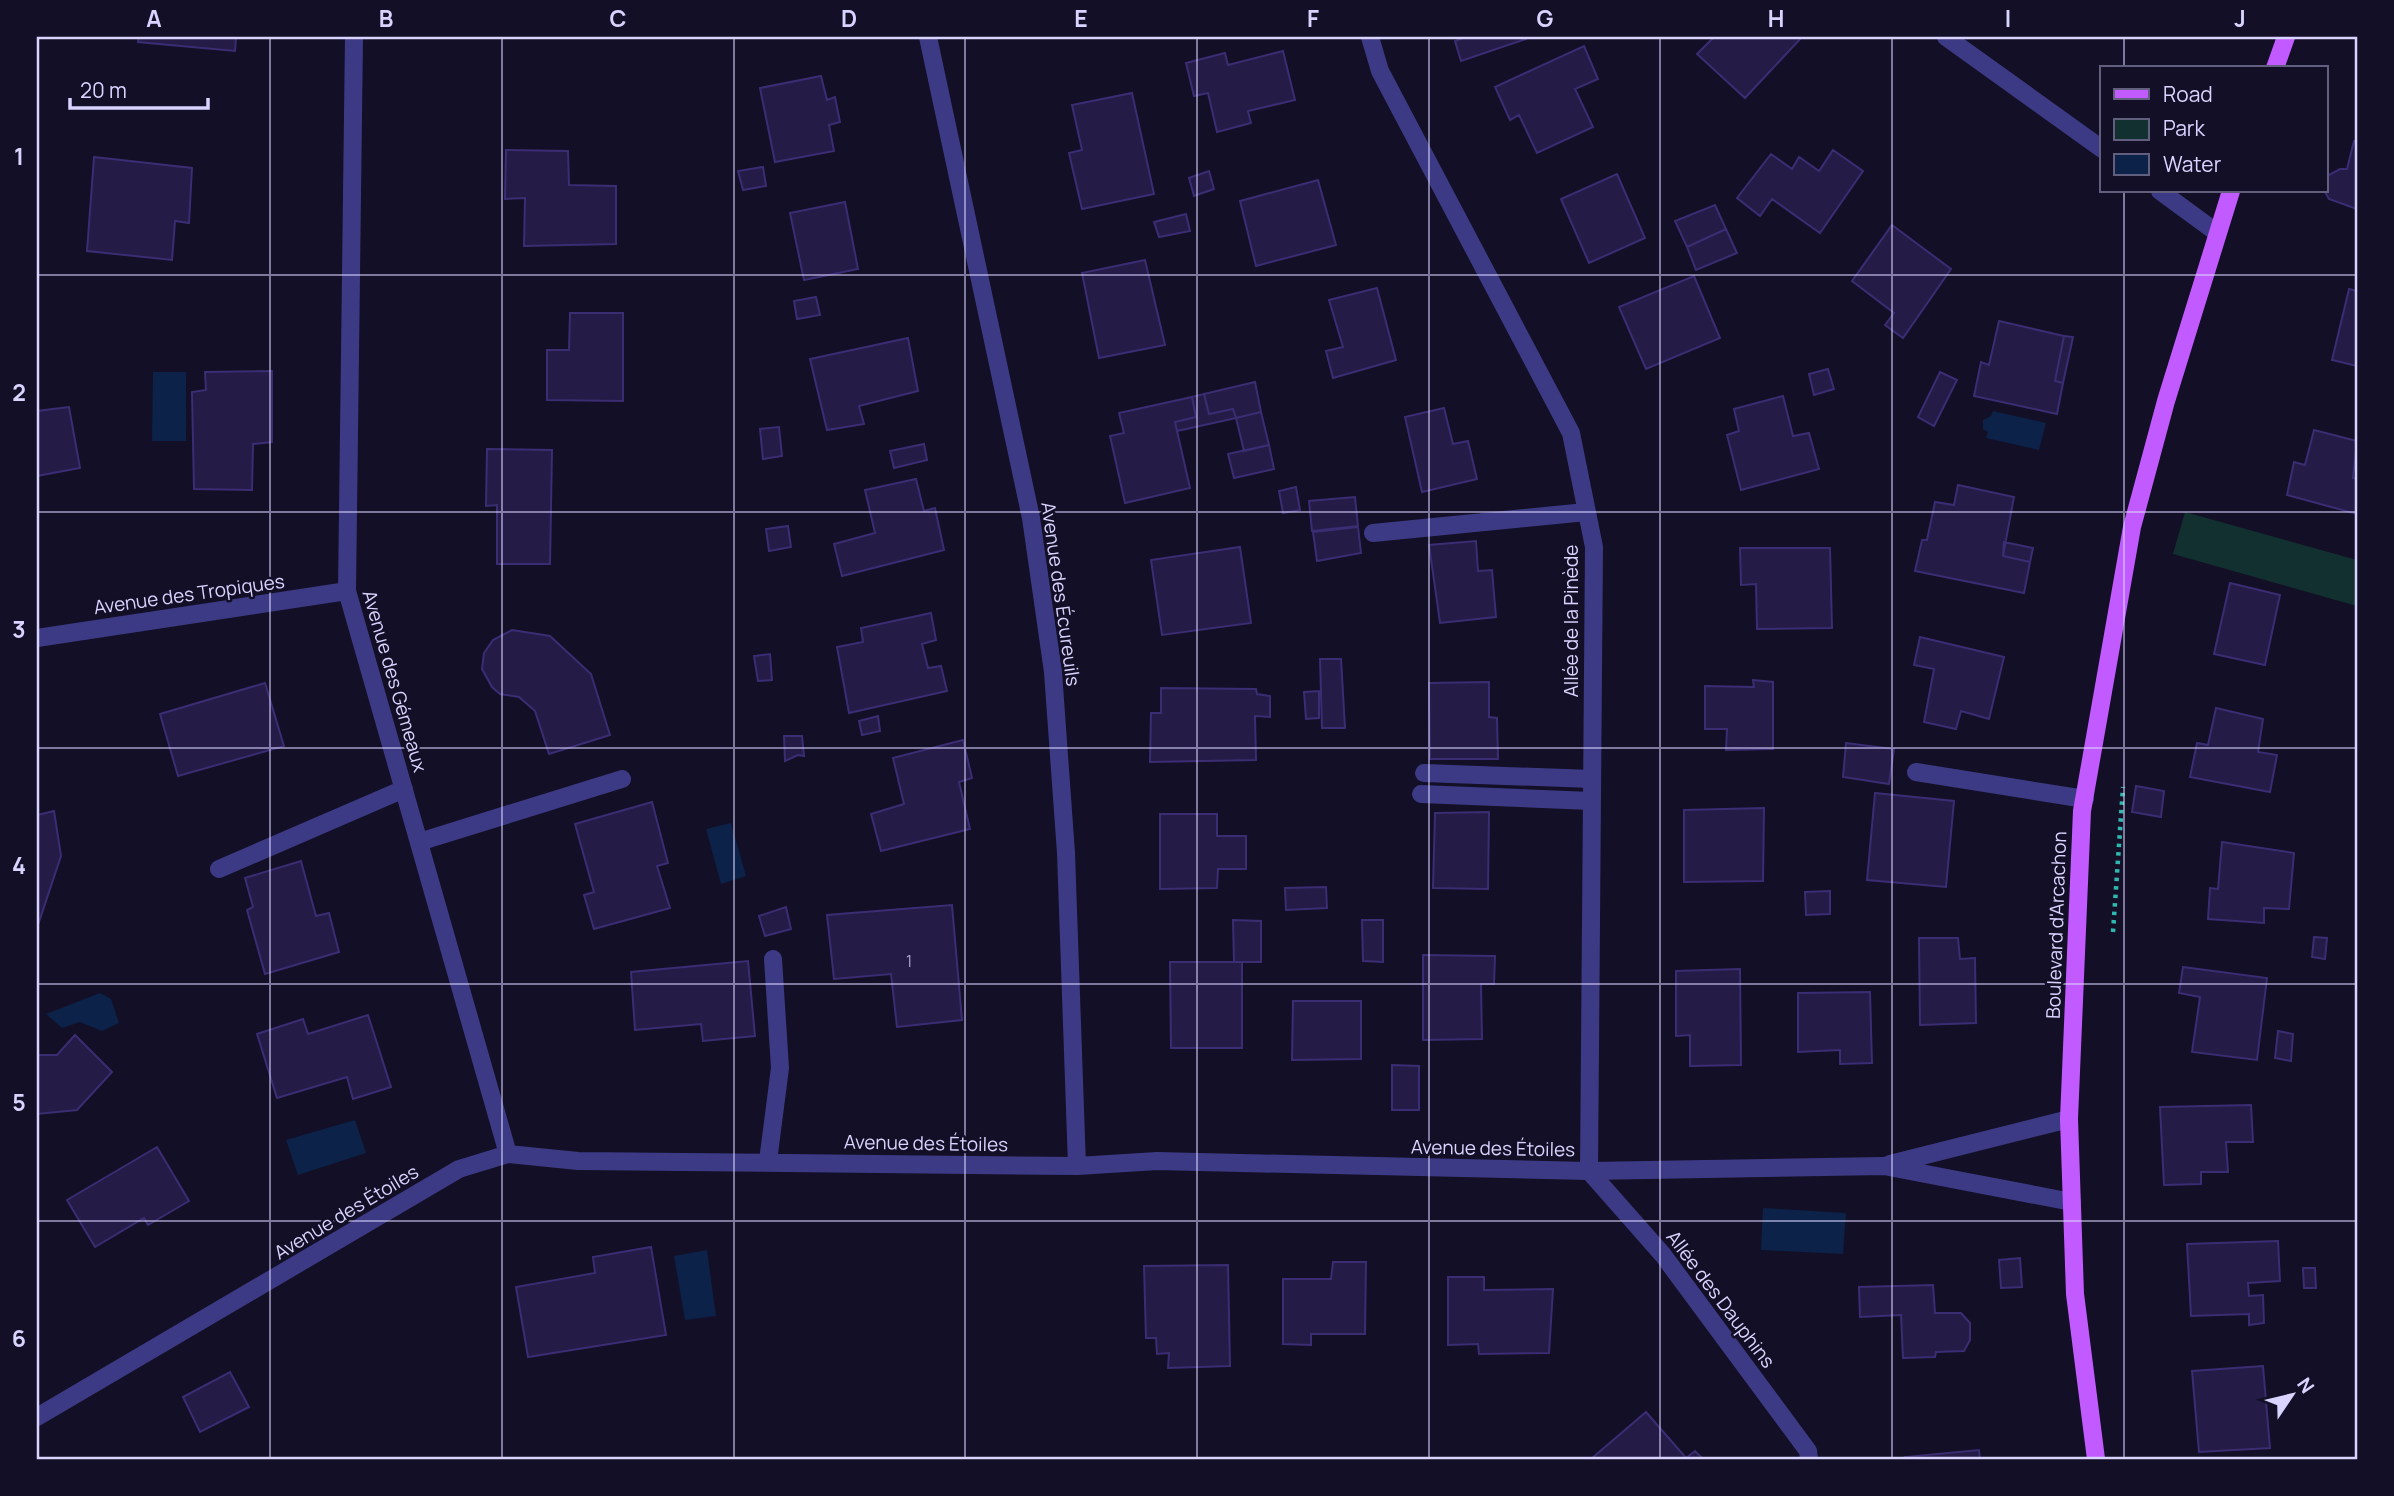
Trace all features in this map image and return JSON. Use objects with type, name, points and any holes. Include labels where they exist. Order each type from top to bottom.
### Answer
[{"type":"main road","points":[[2276,66],[2286,37]]},
{"type":"main road","name":"Boulevard d'Arcachon","points":[[2096,1459],[2075,1294],[2069,1119],[2085,799],[2132,527],[2166,401],[2216,232],[2231,192]]},
{"type":"street","name":"Avenue des Gémeaux","points":[[354,37],[347,592],[508,1154]]},
{"type":"street","name":"Avenue des Écureuils","points":[[928,37],[1031,518],[1053,673],[1066,853],[1077,1166]]},
{"type":"street","name":"Allée de la Pinède","points":[[1370,37],[1380,71],[1571,433],[1594,547],[1589,1171]]},
{"type":"street","points":[[1946,37],[2100,148]]},
{"type":"street","points":[[2161,192],[2216,232]]},
{"type":"street","points":[[1373,533],[1586,512]]},
{"type":"street","name":"Avenue des Tropiques","points":[[37,638],[347,592]]},
{"type":"street","points":[[1916,772],[2085,799]]},
{"type":"street","points":[[1424,773],[1592,779]]},
{"type":"street","points":[[419,842],[622,779]]},
{"type":"street","points":[[219,869],[404,789]]},
{"type":"street","points":[[1421,794],[1591,801]]},
{"type":"street","points":[[768,1161],[780,1068],[774,959]]},
{"type":"street","name":"Avenue des Étoiles","points":[[1884,1166],[2069,1119]]},
{"type":"street","name":"Avenue des Étoiles","points":[[37,1417],[459,1169],[508,1154],[578,1161],[1077,1166],[1157,1161],[1589,1171],[1884,1166],[2072,1202]]},
{"type":"street","name":"Allée des Dauphins","points":[[1589,1171],[1663,1255],[1808,1451],[1809,1459]]},
{"type":"path","points":[[2113,934],[2123,786]]},
{"type":"green space","points":[[2185,512],[2357,560],[2357,606],[2173,554]]},
{"type":"water","points":[[153,372],[186,372],[186,441],[152,441]]},
{"type":"water","points":[[1993,411],[2046,423],[2039,450],[1986,438],[1988,432],[1983,429],[1983,420],[1991,416]]},
{"type":"water","points":[[731,823],[746,876],[721,884],[706,829]]},
{"type":"water","points":[[100,993],[111,999],[119,1023],[102,1031],[80,1022],[62,1028],[46,1014]]},
{"type":"water","points":[[355,1120],[366,1153],[298,1175],[286,1140]]},
{"type":"water","points":[[1763,1208],[1846,1213],[1843,1254],[1761,1250]]},
{"type":"water","points":[[707,1250],[716,1316],[685,1320],[674,1256]]},
{"type":"building","points":[[139,37],[236,37],[235,51],[138,42]]},
{"type":"building","points":[[1466,37],[1526,39],[1461,61],[1455,41]]},
{"type":"building","points":[[1714,37],[1802,37],[1745,98],[1697,54]]},
{"type":"building","points":[[1584,46],[1598,79],[1575,89],[1593,127],[1537,153],[1519,115],[1510,120],[1495,87]]},
{"type":"building","points":[[1283,51],[1295,100],[1248,111],[1251,123],[1217,132],[1208,93],[1194,96],[1186,63],[1225,53],[1228,65]]},
{"type":"building","points":[[821,76],[827,100],[835,97],[840,122],[829,125],[834,151],[775,162],[760,88]]},
{"type":"building","points":[[1132,93],[1154,194],[1082,209],[1069,153],[1082,150],[1072,105]]},
{"type":"building","points":[[2354,141],[2357,142],[2357,209],[2329,199],[2325,192],[2328,192],[2328,175],[2340,169],[2347,169]]},
{"type":"building","points":[[506,150],[568,151],[569,185],[616,186],[616,244],[524,246],[525,198],[505,199]]},
{"type":"building","points":[[1833,150],[1863,171],[1820,233],[1772,199],[1760,216],[1737,198],[1771,154],[1792,169],[1799,157],[1819,171]]},
{"type":"building","points":[[94,157],[192,168],[189,223],[175,221],[172,260],[87,251]]},
{"type":"building","points":[[763,167],[766,186],[743,190],[738,171]]},
{"type":"building","points":[[1209,171],[1214,189],[1194,196],[1189,178]]},
{"type":"building","points":[[1617,174],[1645,238],[1589,263],[1561,199]]},
{"type":"building","points":[[1318,180],[1336,245],[1256,266],[1240,201]]},
{"type":"building","points":[[845,202],[858,269],[804,280],[790,213]]},
{"type":"building","points":[[1715,205],[1726,229],[1687,247],[1675,221]]},
{"type":"building","points":[[1186,214],[1190,231],[1159,237],[1154,222]]},
{"type":"building","points":[[1892,225],[1951,269],[1903,338],[1885,325],[1894,313],[1852,281]]},
{"type":"building","points":[[1726,229],[1737,253],[1696,270],[1687,247]]},
{"type":"building","points":[[1145,260],[1165,345],[1099,358],[1082,273]]},
{"type":"building","points":[[1694,276],[1720,338],[1646,369],[1619,307]]},
{"type":"building","points":[[1377,288],[1396,360],[1333,378],[1326,351],[1343,347],[1329,300]]},
{"type":"building","points":[[2349,289],[2357,291],[2357,366],[2332,360]]},
{"type":"building","points":[[816,297],[820,315],[797,319],[794,301]]},
{"type":"building","points":[[570,313],[623,313],[623,401],[547,400],[547,350],[569,350]]},
{"type":"building","points":[[1999,321],[2064,336],[2055,381],[2063,383],[2057,414],[1974,396],[1981,362],[1989,365]]},
{"type":"building","points":[[2064,336],[2073,337],[2063,383],[2055,381]]},
{"type":"building","points":[[908,338],[918,391],[859,406],[864,424],[827,430],[810,359]]},
{"type":"building","points":[[1828,369],[1834,389],[1814,395],[1809,374]]},
{"type":"building","points":[[272,371],[272,442],[253,444],[252,490],[194,489],[192,392],[206,390],[205,372]]},
{"type":"building","points":[[1940,372],[1957,380],[1934,426],[1918,417]]},
{"type":"building","points":[[1255,382],[1261,412],[1236,418],[1233,409],[1209,414],[1204,394]]},
{"type":"building","points":[[1204,394],[1209,414],[1233,409],[1236,418],[1177,431],[1175,422],[1196,417],[1192,397]]},
{"type":"building","points":[[1783,396],[1793,436],[1809,433],[1819,469],[1741,490],[1727,435],[1739,431],[1734,409]]},
{"type":"building","points":[[1192,397],[1196,417],[1175,422],[1190,488],[1125,503],[1110,436],[1124,433],[1119,413]]},
{"type":"building","points":[[69,407],[80,468],[37,476],[37,411]]},
{"type":"building","points":[[1444,408],[1453,444],[1468,441],[1477,479],[1422,492],[1405,417]]},
{"type":"building","points":[[1261,412],[1269,445],[1244,451],[1236,418]]},
{"type":"building","points":[[779,427],[782,456],[763,459],[760,429]]},
{"type":"building","points":[[2314,430],[2357,441],[2353,478],[2357,478],[2357,514],[2287,495],[2294,462],[2305,465]]},
{"type":"building","points":[[924,444],[927,460],[894,468],[890,451]]},
{"type":"building","points":[[1269,445],[1274,469],[1234,478],[1228,454]]},
{"type":"building","points":[[487,449],[552,450],[550,564],[497,564],[497,505],[486,506]]},
{"type":"building","points":[[916,479],[924,511],[935,508],[944,550],[842,576],[834,544],[875,533],[865,490]]},
{"type":"building","points":[[1958,485],[2014,497],[2003,556],[2030,562],[2024,593],[1915,571],[1922,540],[1927,540],[1935,502],[1954,505]]},
{"type":"building","points":[[1296,487],[1300,510],[1283,513],[1279,491]]},
{"type":"building","points":[[1355,497],[1358,526],[1312,531],[1309,501]]},
{"type":"building","points":[[788,526],[791,547],[769,551],[766,529]]},
{"type":"building","points":[[1358,527],[1361,553],[1317,561],[1313,532]]},
{"type":"building","points":[[1476,541],[1478,571],[1492,570],[1496,617],[1440,623],[1429,545]]},
{"type":"building","points":[[2004,542],[2033,548],[2030,562],[2003,556]]},
{"type":"building","points":[[1240,547],[1251,623],[1162,635],[1151,560]]},
{"type":"building","points":[[1740,548],[1830,548],[1832,628],[1757,629],[1756,584],[1741,585]]},
{"type":"building","points":[[2230,583],[2280,595],[2265,665],[2214,654]]},
{"type":"building","points":[[931,613],[936,640],[922,644],[928,668],[941,666],[947,691],[849,713],[837,647],[863,642],[861,628]]},
{"type":"building","points":[[512,630],[550,636],[591,674],[610,735],[549,754],[535,711],[519,697],[500,694],[492,687],[482,669],[484,653],[493,640]]},
{"type":"building","points":[[1920,637],[2004,657],[1989,719],[1961,711],[1956,729],[1924,722],[1934,669],[1914,665]]},
{"type":"building","points":[[770,654],[772,680],[758,681],[754,656]]},
{"type":"building","points":[[1320,659],[1341,659],[1345,728],[1322,728]]},
{"type":"building","points":[[1753,680],[1773,682],[1773,749],[1726,750],[1727,729],[1705,729],[1705,686],[1754,687]]},
{"type":"building","points":[[1489,682],[1489,717],[1497,718],[1498,759],[1430,759],[1429,683]]},
{"type":"building","points":[[265,683],[284,746],[178,776],[160,714]]},
{"type":"building","points":[[1161,688],[1256,689],[1257,694],[1270,696],[1270,717],[1255,716],[1256,760],[1150,762],[1151,713],[1161,713]]},
{"type":"building","points":[[1319,691],[1319,718],[1306,719],[1304,692]]},
{"type":"building","points":[[2216,708],[2263,719],[2258,752],[2277,755],[2270,792],[2190,777],[2197,743],[2208,745]]},
{"type":"building","points":[[878,716],[880,731],[862,735],[859,721]]},
{"type":"building","points":[[784,736],[802,736],[804,756],[798,755],[785,761]]},
{"type":"building","points":[[963,740],[972,778],[959,782],[970,829],[881,851],[871,814],[904,804],[893,758]]},
{"type":"building","points":[[1846,743],[1894,749],[1889,784],[1843,777]]},
{"type":"building","points":[[2136,786],[2164,791],[2161,817],[2132,812]]},
{"type":"building","points":[[1875,793],[1954,801],[1946,887],[1867,880]]},
{"type":"building","points":[[652,802],[668,863],[657,866],[670,908],[594,929],[584,895],[594,892],[575,824]]},
{"type":"building","points":[[1764,808],[1763,881],[1684,882],[1684,810]]},
{"type":"building","points":[[54,811],[61,856],[37,928],[37,815]]},
{"type":"building","points":[[1489,812],[1488,889],[1433,888],[1435,813]]},
{"type":"building","points":[[1160,814],[1217,814],[1217,836],[1246,836],[1246,869],[1218,869],[1217,888],[1160,889]]},
{"type":"building","points":[[2222,842],[2294,853],[2289,909],[2264,908],[2264,923],[2208,919],[2210,888],[2218,889]]},
{"type":"building","points":[[301,861],[316,916],[329,913],[339,952],[265,974],[247,910],[253,907],[245,878]]},
{"type":"building","points":[[1326,887],[1327,908],[1286,910],[1285,888]]},
{"type":"building","points":[[1830,891],[1830,914],[1806,915],[1805,892]]},
{"type":"building","points":[[952,905],[962,1020],[897,1027],[891,974],[834,979],[827,915]]},
{"type":"building","points":[[786,907],[791,929],[765,936],[759,916]]},
{"type":"building","points":[[1233,920],[1261,921],[1261,962],[1234,962]]},
{"type":"building","points":[[1362,920],[1383,920],[1383,962],[1363,961]]},
{"type":"building","points":[[2314,937],[2327,938],[2325,959],[2312,957]]},
{"type":"building","points":[[1919,938],[1958,938],[1960,959],[1975,958],[1976,1023],[1920,1025]]},
{"type":"building","points":[[1423,955],[1495,956],[1494,984],[1481,984],[1482,1039],[1423,1040]]},
{"type":"building","points":[[748,961],[755,1036],[703,1041],[701,1024],[635,1030],[631,972]]},
{"type":"building","points":[[1170,962],[1242,962],[1242,1048],[1171,1048]]},
{"type":"building","points":[[2183,967],[2267,978],[2257,1060],[2192,1052],[2200,997],[2179,993]]},
{"type":"building","points":[[1740,969],[1741,1065],[1690,1066],[1690,1035],[1676,1036],[1676,971]]},
{"type":"building","points":[[1870,992],[1872,1063],[1840,1064],[1840,1050],[1798,1052],[1798,993]]},
{"type":"building","points":[[1293,1001],[1361,1001],[1361,1059],[1292,1060]]},
{"type":"building","points":[[368,1015],[391,1087],[353,1099],[347,1077],[277,1098],[257,1034],[303,1019],[308,1034]]},
{"type":"building","points":[[2278,1031],[2293,1034],[2291,1061],[2275,1058]]},
{"type":"building","points":[[75,1035],[112,1072],[77,1110],[37,1114],[37,1055],[57,1055]]},
{"type":"building","points":[[1392,1065],[1419,1066],[1419,1110],[1392,1110]]},
{"type":"building","points":[[2251,1105],[2253,1142],[2226,1142],[2228,1172],[2201,1172],[2201,1184],[2164,1185],[2160,1107]]},
{"type":"building","points":[[157,1147],[189,1201],[148,1225],[144,1218],[95,1247],[67,1200]]},
{"type":"building","points":[[2278,1241],[2280,1281],[2248,1283],[2249,1296],[2263,1295],[2264,1323],[2249,1325],[2249,1314],[2191,1316],[2187,1244]]},
{"type":"building","points":[[651,1247],[666,1335],[528,1357],[516,1287],[595,1273],[593,1257]]},
{"type":"building","points":[[2020,1258],[2022,1287],[2001,1288],[1999,1260]]},
{"type":"building","points":[[1333,1262],[1366,1262],[1365,1334],[1311,1334],[1311,1345],[1283,1344],[1283,1279],[1331,1279]]},
{"type":"building","points":[[1228,1265],[1230,1366],[1168,1368],[1169,1353],[1157,1354],[1156,1338],[1146,1338],[1144,1266]]},
{"type":"building","points":[[2303,1268],[2315,1268],[2316,1288],[2304,1288]]},
{"type":"building","points":[[1448,1277],[1484,1277],[1484,1290],[1553,1289],[1549,1353],[1479,1354],[1478,1344],[1448,1345]]},
{"type":"building","points":[[1933,1285],[1935,1313],[1961,1313],[1970,1323],[1970,1340],[1964,1351],[1936,1352],[1935,1357],[1903,1358],[1901,1315],[1860,1317],[1859,1287]]},
{"type":"building","points":[[2263,1366],[2270,1448],[2199,1452],[2192,1371]]},
{"type":"building","points":[[230,1372],[249,1407],[200,1432],[183,1397]]},
{"type":"building","points":[[1646,1412],[1686,1458],[1695,1451],[1703,1459],[1591,1459]]},
{"type":"building","points":[[1979,1450],[1980,1459],[1905,1457]]}]
